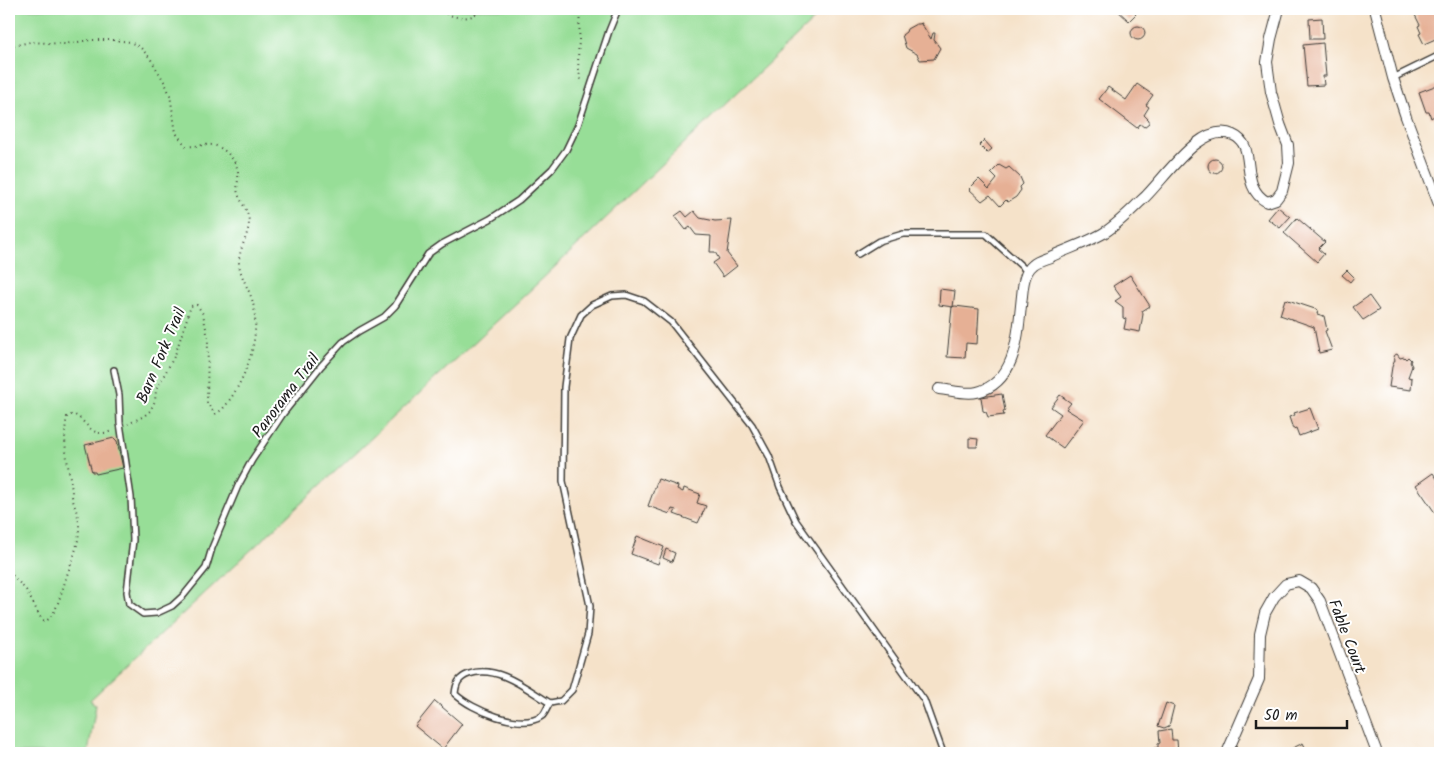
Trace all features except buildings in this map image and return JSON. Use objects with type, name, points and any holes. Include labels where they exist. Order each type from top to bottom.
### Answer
[{"type":"street","points":[[939,389],[975,392],[993,386],[1003,376],[1010,363],[1017,337],[1024,278],[1032,265],[1103,233],[1144,198],[1190,148],[1204,138],[1217,132],[1233,134],[1240,139],[1246,147],[1248,168],[1254,191],[1267,202],[1276,199],[1282,191],[1289,163],[1288,145],[1271,92],[1267,62],[1279,9]]},
{"type":"street","points":[[1375,9],[1393,78],[1440,207]]},
{"type":"street","name":"Fable Court","points":[[1227,753],[1259,679],[1260,634],[1265,613],[1274,597],[1286,584],[1299,581],[1311,588],[1320,601],[1377,753]]},
{"type":"lane","points":[[587,100],[618,9]]},
{"type":"lane","points":[[1393,78],[1440,55]]},
{"type":"lane","name":"Panorama Trail","points":[[114,370],[119,395],[134,540],[127,592],[129,604],[143,614],[157,613],[172,606],[184,595],[206,568],[234,494],[252,460],[282,415],[321,366],[343,342],[384,317],[395,306],[428,254],[442,244],[490,219],[519,200],[552,169],[566,150],[587,100]]},
{"type":"lane","points":[[858,254],[879,241],[904,234],[986,234],[1028,272]]},
{"type":"lane","points":[[550,703],[543,716],[535,719],[520,721],[506,719],[488,714],[462,700],[455,694],[456,684],[462,676],[473,672],[492,673],[518,683],[550,703],[561,701],[572,690],[588,634],[590,606],[563,481],[564,387],[570,339],[581,315],[592,305],[612,296],[626,295],[644,301],[671,322],[752,425],[769,456],[780,487],[796,521],[924,700],[943,753]]},
{"type":"path","points":[[444,9],[447,14],[456,18],[471,17],[481,9]]},
{"type":"path","points":[[580,9],[578,68],[587,100]]},
{"type":"path","name":"Barn Fork Trail","points":[[9,47],[30,42],[65,44],[90,40],[130,42],[140,47],[150,58],[165,83],[170,95],[176,133],[181,141],[186,146],[214,145],[232,158],[238,168],[238,193],[248,213],[249,223],[240,254],[239,265],[252,303],[255,319],[253,347],[243,377],[224,408],[216,414],[212,412],[207,403],[208,338],[206,326],[200,308],[196,305],[191,306],[175,355],[156,390],[155,401],[150,411],[121,428]]},
{"type":"path","points":[[9,566],[12,575],[26,590],[42,620],[46,622],[51,618],[61,596],[78,542],[78,511],[72,497],[65,444],[67,417],[74,414],[80,417],[92,431],[100,434],[121,428]]},
{"type":"green space","points":[[9,9],[825,9],[539,282],[90,700],[96,705],[88,753],[9,753]]}]
